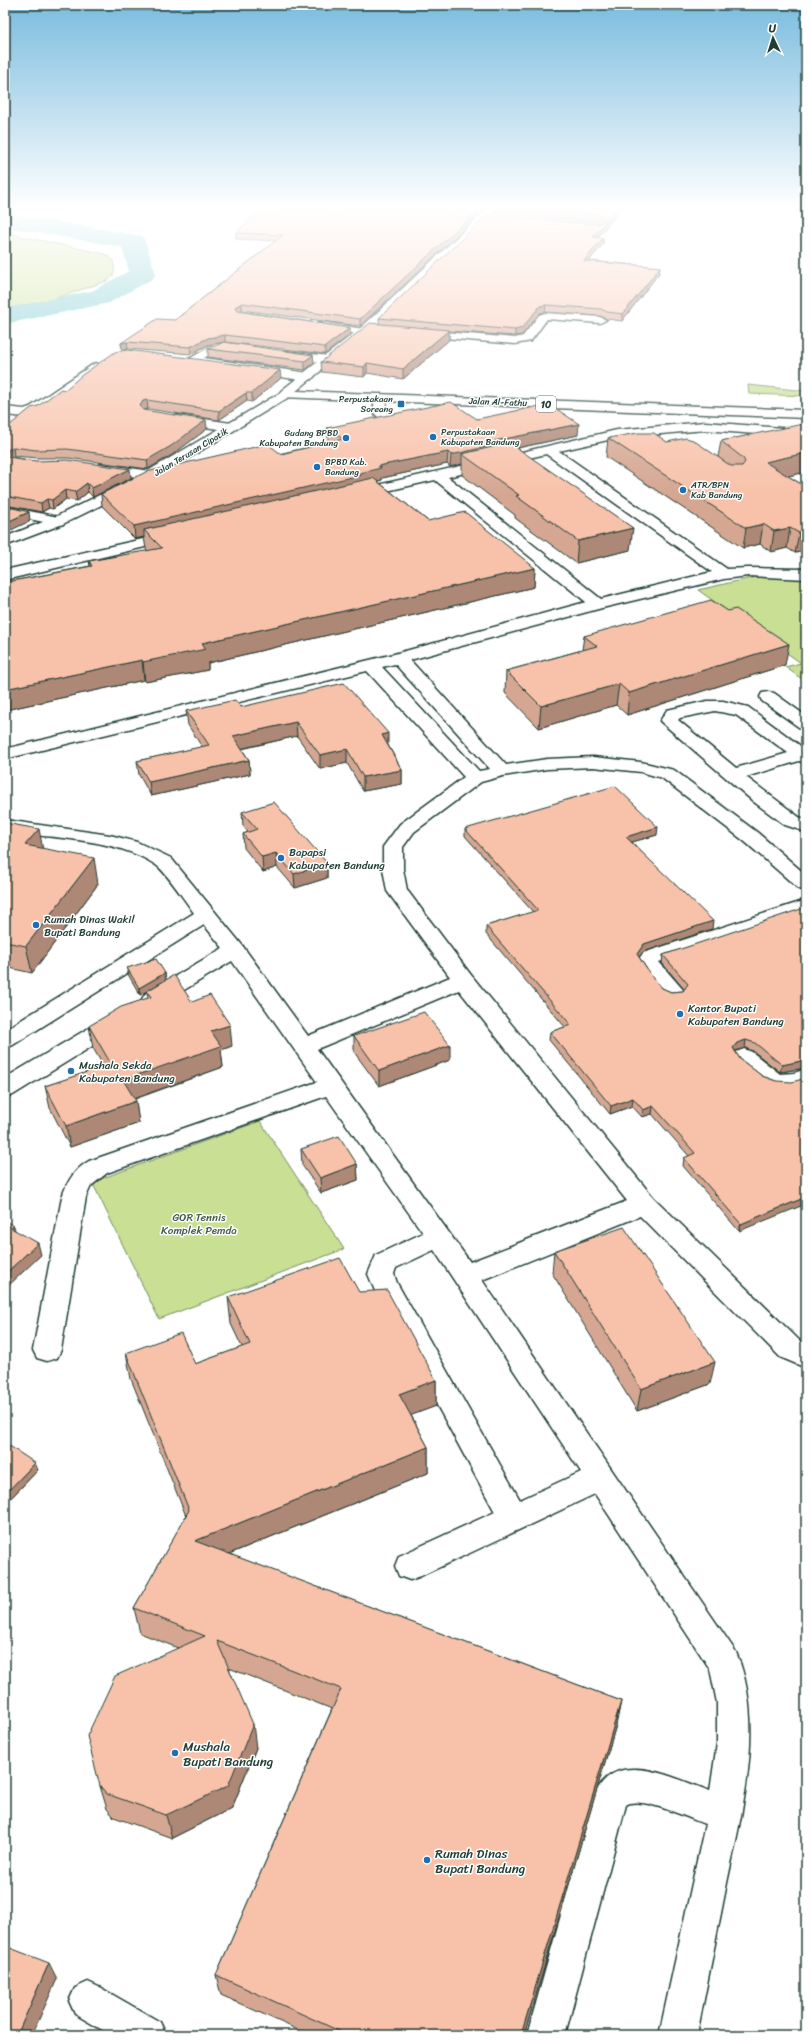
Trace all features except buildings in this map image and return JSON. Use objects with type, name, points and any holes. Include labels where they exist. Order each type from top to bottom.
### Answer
[{"type":"main road","name":"Jalan Terusan Cipatik","points":[[5,542],[58,521],[151,475],[285,394],[297,386],[365,330],[393,303]]},
{"type":"main road","points":[[405,332],[515,341],[527,339],[542,317],[545,316],[600,320]]},
{"type":"main road","points":[[310,324],[365,330],[382,330]]},
{"type":"main road","points":[[193,360],[217,346],[248,349]]},
{"type":"main road","points":[[270,352],[329,360]]},
{"type":"main road","points":[[178,359],[308,377]]},
{"type":"main road","points":[[5,411],[25,412],[34,410],[104,361]]},
{"type":"main road","name":"Jalan Al-Fathu","points":[[297,386],[806,414]]},
{"type":"main road","name":"Jalan Al-Fathu","points":[[285,394],[381,398],[806,405]]},
{"type":"main road","points":[[381,398],[377,408],[379,414],[390,422]]},
{"type":"main road","points":[[163,416],[231,427]]},
{"type":"main road","points":[[345,497],[617,434],[705,426],[806,434]]},
{"type":"main road","points":[[617,434],[635,446]]},
{"type":"main road","points":[[548,450],[724,574]]},
{"type":"main road","points":[[564,461],[578,458]]},
{"type":"main road","points":[[91,466],[151,475]]},
{"type":"main road","points":[[438,476],[598,604]]},
{"type":"main road","points":[[5,510],[58,521]]},
{"type":"main road","points":[[5,575],[191,532]]},
{"type":"main road","points":[[5,754],[399,658],[598,604],[724,574],[748,572],[806,574]]},
{"type":"main road","points":[[399,658],[502,771]]},
{"type":"main road","points":[[371,665],[475,778]]},
{"type":"main road","points":[[768,697],[806,724]]},
{"type":"main road","points":[[804,757],[742,711],[731,707],[711,704],[673,714],[669,721],[732,775],[792,821],[806,826]]},
{"type":"main road","points":[[732,775],[804,757]]},
{"type":"main road","points":[[806,886],[751,837],[668,774],[641,767],[593,762],[547,764],[502,771],[475,778],[407,828],[393,847],[393,869],[397,891],[463,980],[644,1204],[790,1349],[806,1357]]},
{"type":"main road","points":[[5,826],[102,840],[132,846],[150,853],[164,862],[235,950],[440,1237],[725,1663],[733,1703],[734,1742],[724,1813],[678,2035]]},
{"type":"main road","points":[[674,992],[650,967],[648,962],[650,958],[806,906]]},
{"type":"main road","points":[[5,1040],[206,914]]},
{"type":"main road","points":[[5,1089],[235,950]]},
{"type":"main road","points":[[303,1046],[463,980]]},
{"type":"main road","points":[[744,1057],[773,1082],[784,1083],[806,1077]]},
{"type":"main road","points":[[47,1350],[74,1197],[78,1185],[84,1175],[98,1167],[332,1085]]},
{"type":"main road","points":[[466,1275],[644,1204]]},
{"type":"main road","points":[[440,1237],[385,1262],[381,1274],[384,1284],[514,1517]]},
{"type":"main road","points":[[410,1566],[600,1477]]},
{"type":"main road","points":[[546,2035],[612,1795],[624,1786],[642,1785],[724,1813]]},
{"type":"main road","points":[[88,2001],[147,2035]]},
{"type":"green space","points":[[5,303],[41,303],[36,305],[5,312]]},
{"type":"green space","points":[[748,385],[806,391],[806,396],[749,394]]},
{"type":"green space","points":[[755,577],[806,578],[806,682],[785,667],[801,663],[698,590]]},
{"type":"green space","name":"GOR Tennis Komplek Pemda","points":[[260,1121],[344,1249],[159,1319],[92,1182]]},
{"type":"waterway","points":[[5,316],[69,303]]},
{"type":"place","name":"Perpustakaan Soreang","points":[[401,404]]},
{"type":"place","name":"Perpustakaan Kabupaten Bandung","points":[[433,437]]},
{"type":"place","name":"Gudang BPBD Kabupaten Bandung","points":[[346,438]]},
{"type":"place","name":"BPBD Kab. Bandung","points":[[317,467]]},
{"type":"place","name":"ATR/BPN Kab Bandung","points":[[683,490]]},
{"type":"place","name":"Bapapsi Kabupaten Bandung","points":[[281,858]]},
{"type":"place","name":"Rumah Dinas Wakil Bupati Bandung","points":[[36,925]]},
{"type":"place","name":"Kantor Bupati Kabupaten Bandung","points":[[680,1014]]},
{"type":"place","name":"Mushala Sekda Kabupaten Bandung","points":[[71,1071]]},
{"type":"place","name":"Mushala Bupati Bandung","points":[[175,1753]]},
{"type":"place","name":"Rumah Dinas Bupati Bandung","points":[[427,1860]]}]
